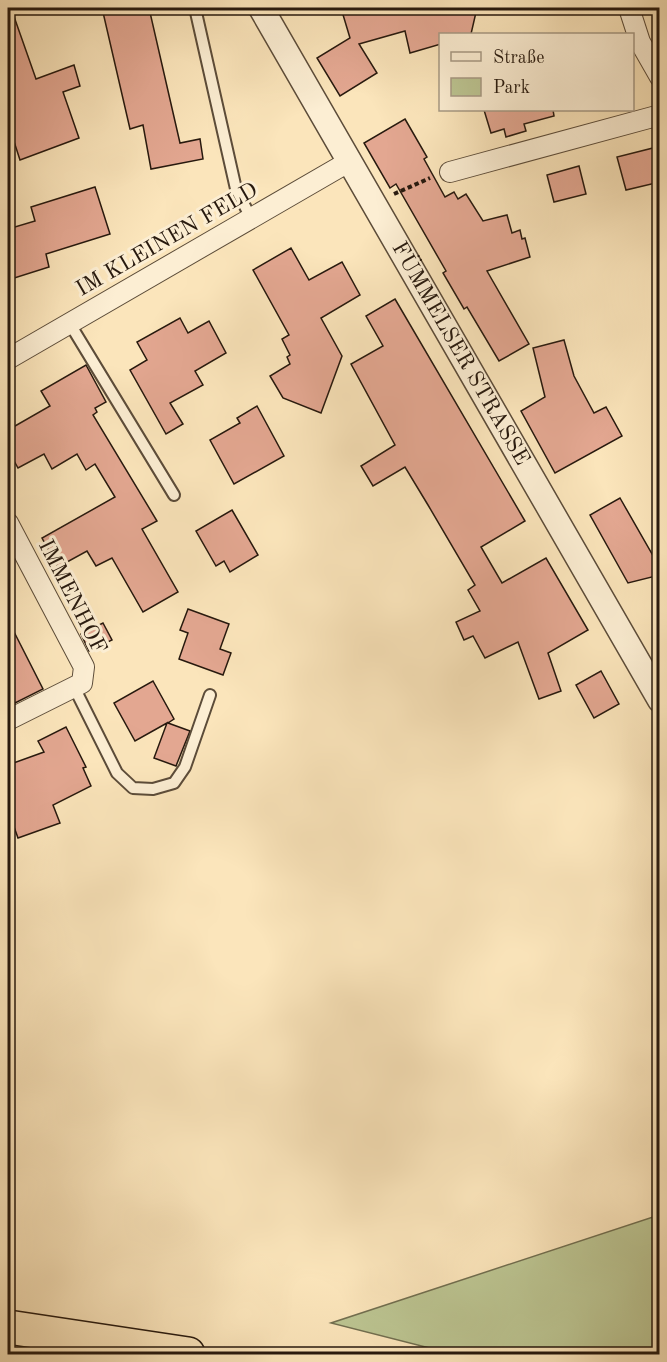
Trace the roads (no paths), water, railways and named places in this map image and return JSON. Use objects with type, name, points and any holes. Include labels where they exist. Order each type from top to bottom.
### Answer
[{"type":"highway","points":[[8,1327],[188,1354]]},
{"type":"street","name":"FÜMMELSER STRASSE","points":[[261,8],[660,700]]},
{"type":"street","points":[[629,8],[640,42],[660,77]]},
{"type":"street","points":[[450,172],[660,115]]},
{"type":"street","name":"IM KLEINEN FELD","points":[[8,359],[350,161]]},
{"type":"street","name":"IMMENHOF","points":[[8,523],[84,667],[82,683],[8,720]]},
{"type":"lane","points":[[195,8],[236,189],[251,218]]},
{"type":"lane","points":[[70,324],[174,495]]},
{"type":"lane","points":[[74,687],[117,772],[133,788],[153,789],[174,783],[185,767],[210,695]]}]
